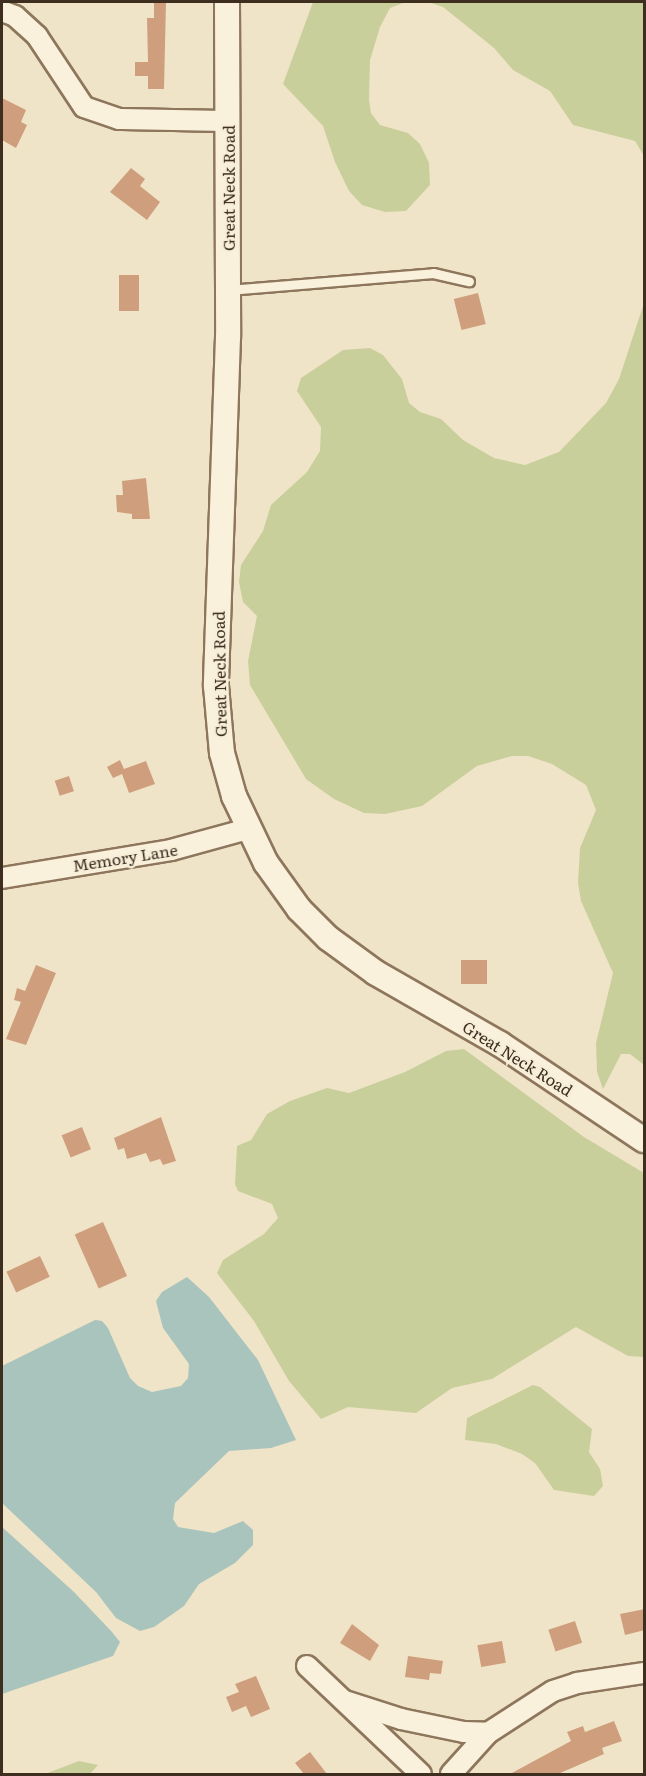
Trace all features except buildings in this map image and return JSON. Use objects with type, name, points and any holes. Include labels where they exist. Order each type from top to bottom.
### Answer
[{"type":"street","name":"Great Neck Road","points":[[228,2],[228,290],[216,699],[225,767],[248,829],[270,870],[299,909],[351,956],[500,1044],[645,1140]]},
{"type":"street","points":[[2,11],[15,16],[37,36],[84,107],[119,119],[227,121]]},
{"type":"street","name":"Memory Lane","points":[[2,878],[171,850],[248,829]]},
{"type":"street","points":[[307,1666],[421,1774]]},
{"type":"street","points":[[451,1774],[488,1732],[560,1688],[645,1673]]},
{"type":"street","points":[[340,1699],[401,1719],[464,1732],[488,1732]]},
{"type":"lane","points":[[228,290],[433,273],[469,281]]},
{"type":"green space","points":[[313,2],[406,2],[390,8],[380,27],[370,60],[369,100],[371,113],[380,125],[408,133],[420,144],[429,163],[430,185],[406,211],[385,212],[362,205],[349,191],[335,162],[323,126],[283,84]]},
{"type":"green space","points":[[428,2],[644,2],[644,156],[635,141],[573,125],[550,91],[513,70],[494,48],[443,7]]},
{"type":"green space","points":[[644,303],[644,1065],[630,1054],[621,1054],[603,1089],[597,1072],[596,1043],[613,973],[581,901],[578,883],[580,848],[596,810],[586,785],[552,764],[528,756],[512,756],[477,766],[422,806],[385,814],[364,813],[334,799],[306,779],[250,685],[248,661],[257,616],[243,602],[239,582],[241,565],[263,531],[271,505],[307,472],[320,451],[321,427],[297,391],[301,378],[343,350],[370,348],[383,355],[402,379],[409,403],[420,412],[441,419],[463,440],[494,458],[525,465],[559,452],[606,403],[619,379]]},
{"type":"green space","points":[[464,1049],[584,1137],[644,1173],[644,1357],[628,1356],[576,1327],[492,1379],[452,1388],[416,1413],[348,1407],[321,1419],[289,1381],[254,1321],[217,1273],[223,1260],[264,1234],[278,1218],[272,1204],[238,1191],[235,1184],[237,1146],[251,1140],[267,1114],[290,1101],[327,1088],[349,1093],[405,1072],[446,1051]]},
{"type":"green space","points":[[533,1385],[540,1387],[592,1429],[589,1452],[600,1469],[603,1486],[594,1496],[554,1490],[535,1463],[522,1454],[496,1444],[465,1440],[467,1418]]},
{"type":"green space","points":[[79,1761],[98,1765],[90,1774],[45,1774]]},
{"type":"water","points":[[187,1277],[209,1297],[258,1360],[296,1440],[271,1448],[229,1451],[175,1503],[173,1519],[178,1527],[214,1533],[243,1521],[253,1530],[253,1545],[235,1563],[199,1584],[184,1606],[154,1627],[140,1631],[116,1618],[96,1592],[2,1503],[2,1366],[95,1320],[102,1321],[108,1328],[130,1378],[138,1386],[152,1392],[181,1386],[188,1378],[189,1364],[163,1328],[156,1301],[162,1292]]},
{"type":"water","points":[[2,1527],[74,1592],[112,1632],[120,1642],[113,1656],[2,1694]]}]
